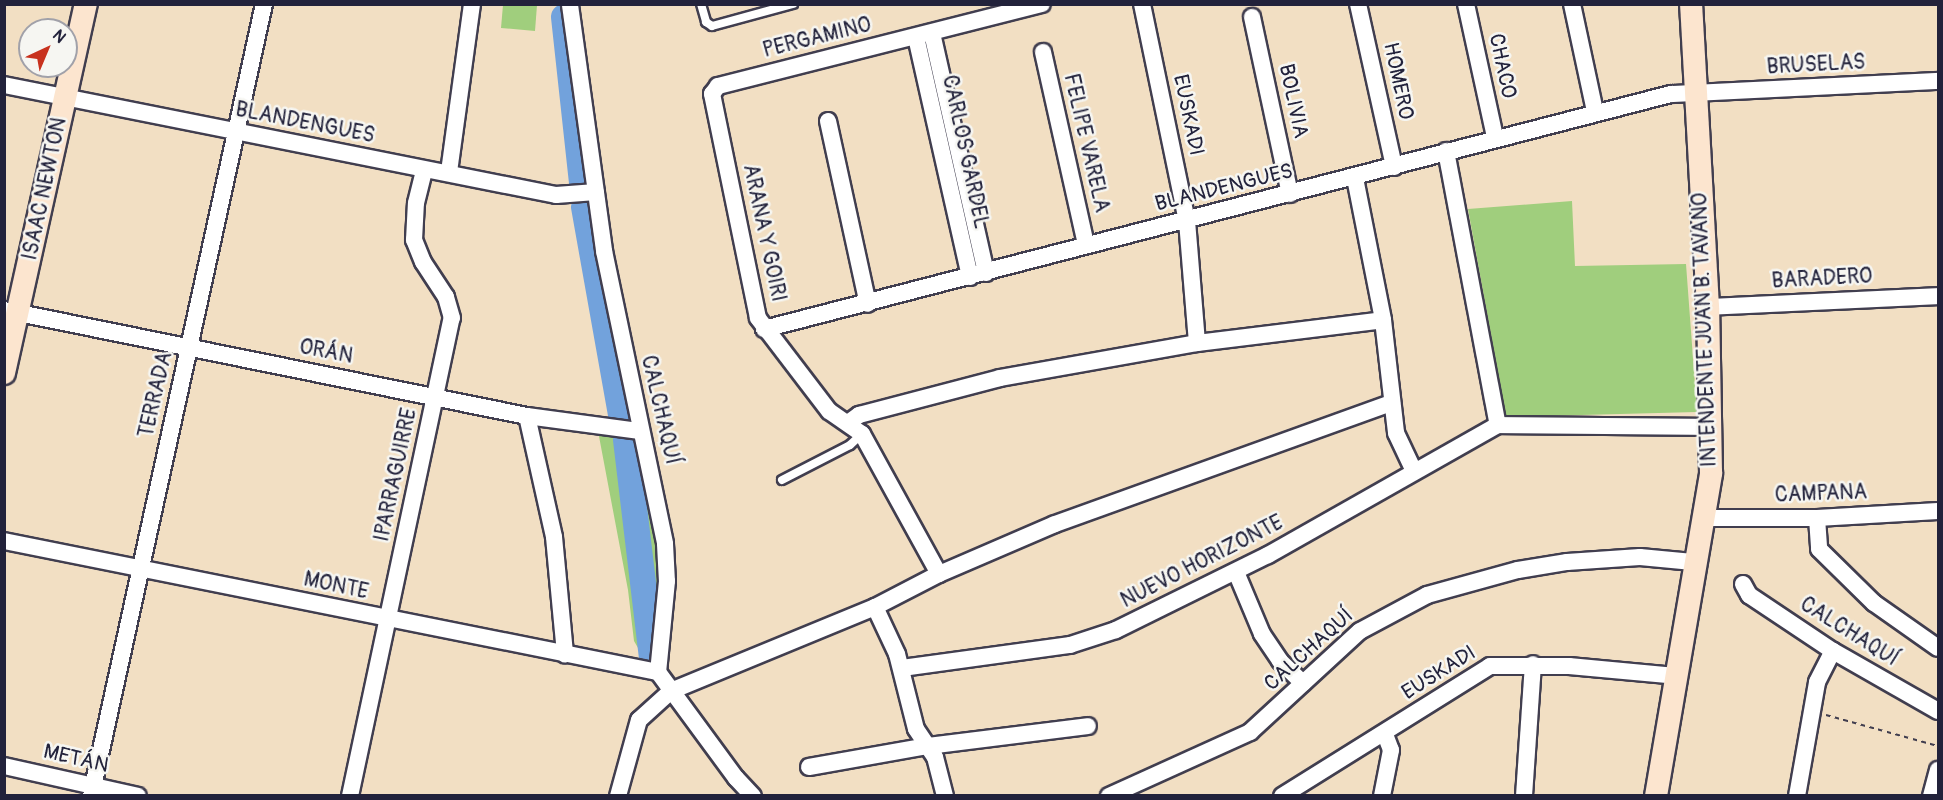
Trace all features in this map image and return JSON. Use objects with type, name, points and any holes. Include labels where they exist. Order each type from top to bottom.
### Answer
[{"type":"street","name":"ISAAC NEWTON","points":[[4,373],[11,311],[65,99],[86,4]]},
{"type":"street","name":"TERRADA","points":[[92,791],[139,567],[238,132],[264,4]]},
{"type":"street","points":[[449,172],[472,4]]},
{"type":"street","name":"PERGAMINO","points":[[712,94],[718,86],[1042,4]]},
{"type":"street","name":"EUSKADI","points":[[1142,4],[1187,221],[1197,343]]},
{"type":"street","name":"HOMERO","points":[[1358,4],[1394,167]]},
{"type":"street","name":"CHACO","points":[[1466,4],[1495,137]]},
{"type":"street","points":[[1572,4],[1595,111]]},
{"type":"street","name":"INTENDENTE JUAN B. TAVANO","points":[[1656,795],[1693,562],[1704,518],[1711,427],[1708,307],[1690,4]]},
{"type":"street","name":"CALCHAQUÍ","points":[[570,5],[597,192],[640,431],[665,544],[667,581],[658,672]]},
{"type":"street","name":"BOLIVIA","points":[[1252,17],[1290,194]]},
{"type":"street","name":"CARLOS GARDEL","points":[[924,35],[978,275]]},
{"type":"street","name":"FELIPE VARELA","points":[[1043,52],[1086,245]]},
{"type":"street","name":"BRUSELAS","points":[[1695,92],[1938,81]]},
{"type":"street","name":"BLANDENGUES","points":[[4,85],[424,170],[449,172],[555,195],[597,192]]},
{"type":"street","name":"BLANDENGUES","points":[[764,329],[1355,178],[1495,137],[1595,111],[1695,92]]},
{"type":"street","name":"ARANA Y GOIRI","points":[[712,94],[758,318],[764,329],[829,411],[862,434],[939,574]]},
{"type":"street","points":[[828,121],[868,304]]},
{"type":"street","points":[[1446,152],[1498,425],[1711,427]]},
{"type":"street","name":"IPARRAGUIRRE","points":[[350,795],[452,318],[446,297],[423,262],[414,240],[416,203],[424,170]]},
{"type":"street","points":[[1355,178],[1383,320],[1398,442],[1414,471]]},
{"type":"street","name":"BARADERO","points":[[1708,307],[1938,296]]},
{"type":"street","name":"ORÁN","points":[[11,311],[526,417],[640,431]]},
{"type":"street","points":[[848,423],[859,415],[1000,378],[1197,343],[1383,320]]},
{"type":"street","points":[[618,795],[639,720],[671,691],[875,608],[939,574],[1055,524],[1392,403]]},
{"type":"street","points":[[526,417],[554,537],[565,654]]},
{"type":"street","name":"NUEVO HORIZONTE","points":[[902,668],[1092,639],[1236,572],[1498,425]]},
{"type":"street","name":"CAMPANA","points":[[1704,518],[1817,518],[1938,511]]},
{"type":"street","points":[[1817,518],[1819,549],[1874,603],[1938,648]]},
{"type":"street","name":"MONTE","points":[[4,541],[388,620],[658,672]]},
{"type":"street","name":"CALCHAQUÍ","points":[[1109,795],[1250,732],[1360,630],[1427,595],[1518,570],[1568,562],[1640,557],[1693,562]]},
{"type":"street","points":[[1236,572],[1262,634],[1280,661],[1303,683]]},
{"type":"street","name":"CALCHAQUÍ","points":[[1743,584],[1749,595],[1833,651],[1938,711]]},
{"type":"street","points":[[875,608],[902,668],[916,729],[935,757],[945,795]]},
{"type":"street","points":[[1797,795],[1823,664],[1833,651]]},
{"type":"street","points":[[1524,795],[1533,664]]},
{"type":"street","name":"EUSKADI","points":[[1282,795],[1386,734],[1490,666],[1533,664],[1676,676]]},
{"type":"street","points":[[658,672],[753,795]]},
{"type":"street","points":[[809,767],[928,746],[1088,726]]},
{"type":"street","points":[[1382,795],[1391,750],[1386,734]]},
{"type":"street","name":"METÁN","points":[[4,766],[92,791],[138,795]]},
{"type":"street","points":[[1930,795],[1938,770]]},
{"type":"lane","points":[[701,4],[706,22],[712,26],[793,4]]},
{"type":"lane","points":[[782,480],[850,445],[862,434]]},
{"type":"path","points":[[1812,711],[1938,746]]},
{"type":"green space","points":[[503,5],[537,5],[535,31],[501,28]]},
{"type":"green space","points":[[1572,201],[1575,266],[1686,264],[1697,412],[1506,417],[1468,209]]},
{"type":"green space","points":[[598,431],[631,437],[660,548],[654,655],[645,660],[634,641],[628,590]]},
{"type":"waterway","points":[[564,17],[582,183]]},
{"type":"waterway","points":[[584,207],[621,415]]},
{"type":"waterway","points":[[626,440],[652,659]]}]
